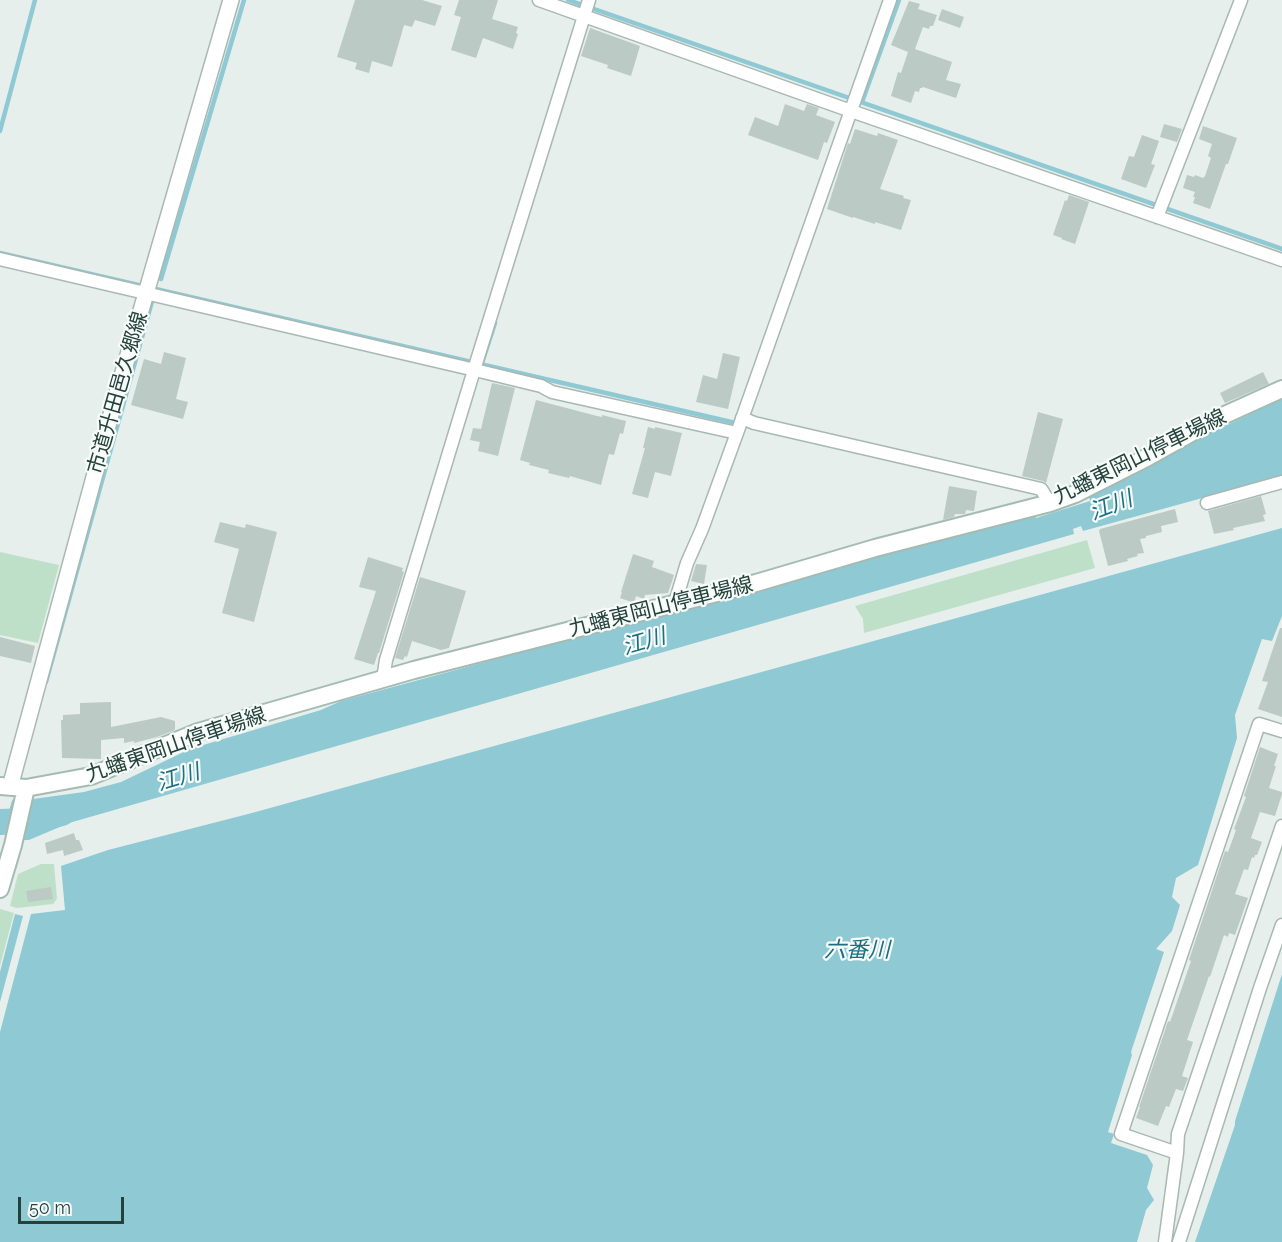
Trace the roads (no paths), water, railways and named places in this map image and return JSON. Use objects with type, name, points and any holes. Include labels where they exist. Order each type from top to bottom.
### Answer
[{"type":"main road","name":"九蟠東岡山停車場線","points":[[15,790],[91,776],[198,732],[433,665],[756,583],[875,548],[1050,503],[1075,494],[1218,418],[1282,389]]},
{"type":"main road","points":[[0,889],[14,841],[15,790]]},
{"type":"street","name":"市道升田邑久郷線","points":[[15,790],[112,407],[231,0]]},
{"type":"street","points":[[539,0],[587,7],[854,104],[1160,210],[1282,260]]},
{"type":"street","points":[[675,603],[687,563],[702,529],[890,0]]},
{"type":"street","points":[[1160,210],[1241,0]]},
{"type":"street","points":[[383,679],[386,660],[587,7]]},
{"type":"street","points":[[0,259],[147,289],[476,365],[541,386],[552,392],[739,425],[754,423],[1041,489],[1050,503]]},
{"type":"street","points":[[1207,503],[1282,482]]},
{"type":"street","points":[[1177,1153],[1121,1134],[1259,723],[1282,731]]},
{"type":"street","points":[[1165,1242],[1178,1134],[1282,826]]},
{"type":"street","points":[[1179,1242],[1282,925]]},
{"type":"water","points":[[1282,399],[1282,476],[1083,531],[1081,526],[1073,529],[1074,534],[69,823],[29,840],[23,840],[33,799],[84,792],[121,782],[190,749],[321,710],[341,701],[674,611],[675,613],[1035,514],[1036,518],[1090,501],[1089,495],[1191,442]]},
{"type":"water","name":"六番川","points":[[1282,528],[1282,616],[1272,641],[1262,639],[1235,715],[1237,738],[1198,865],[1176,878],[1172,897],[1180,905],[1172,931],[1156,949],[1164,952],[1131,1052],[1108,1132],[1114,1134],[1111,1143],[1147,1155],[1153,1165],[1147,1188],[1154,1200],[1146,1210],[1137,1242],[0,1242],[0,1032],[31,914],[65,910],[61,866],[108,850],[252,813]]},
{"type":"water","points":[[15,914],[23,916],[0,1002],[0,972]]},
{"type":"water","points":[[1282,974],[1282,1242],[1195,1242],[1235,1125]]},
{"type":"waterway","points":[[0,131],[35,0]]},
{"type":"waterway","points":[[161,279],[244,0]]},
{"type":"waterway","points":[[568,0],[1282,249]]},
{"type":"waterway","points":[[862,102],[899,0]]},
{"type":"waterway","points":[[0,253],[740,424]]},
{"type":"waterway","points":[[46,682],[153,298]]},
{"type":"waterway","points":[[481,366],[495,323]]},
{"type":"waterway","points":[[8,822],[14,802]]},
{"type":"waterway","name":"江川","points":[[0,822],[31,821],[62,813]]}]
